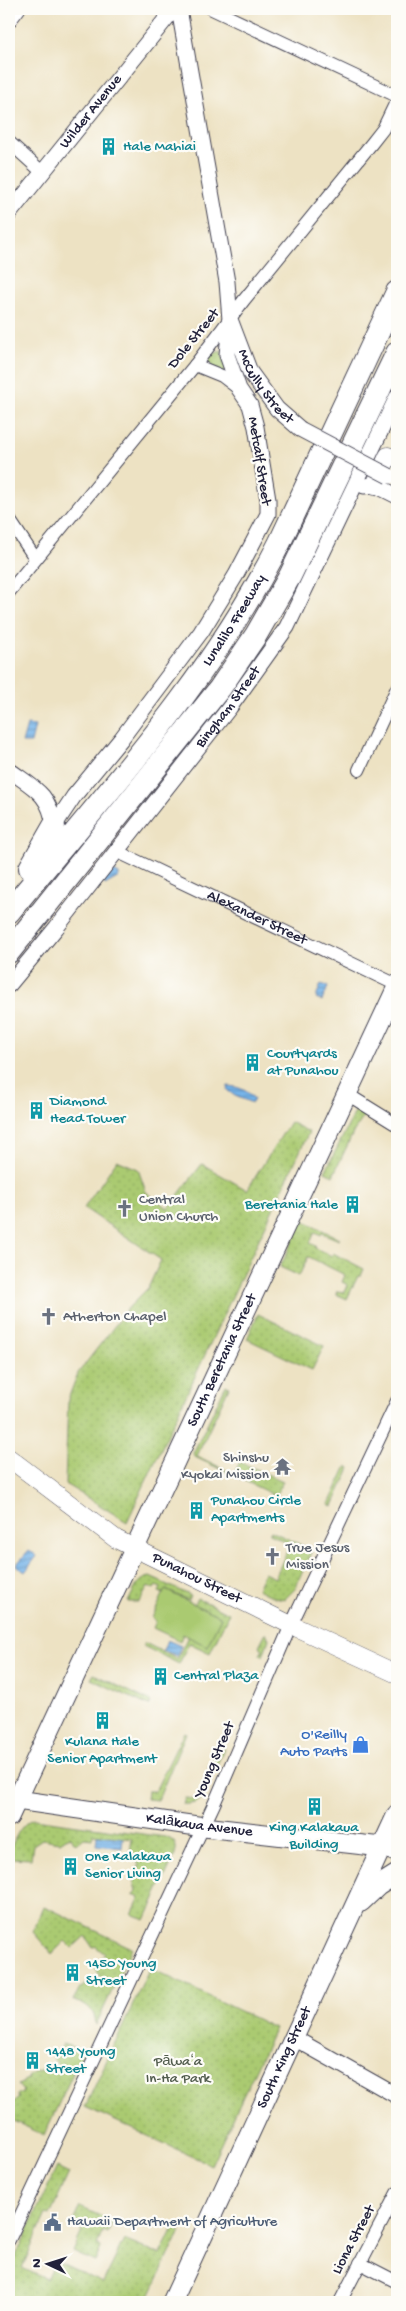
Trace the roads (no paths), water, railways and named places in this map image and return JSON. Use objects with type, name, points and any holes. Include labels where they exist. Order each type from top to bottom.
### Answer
[{"type":"highway","name":"Lunalilo Freeway","points":[[9,912],[179,703],[226,638],[264,574],[280,542],[397,292]]},
{"type":"highway","name":"Lunalilo Freeway","points":[[9,952],[220,688],[256,636],[391,390],[397,353]]},
{"type":"highway","points":[[391,390],[397,360]]},
{"type":"highway","points":[[9,901],[54,826]]},
{"type":"main road","points":[[387,480],[393,458]]},
{"type":"main road","name":"South Beretania Street","points":[[13,1809],[397,986]]},
{"type":"main road","name":"Punahou Street","points":[[9,1458],[116,1539],[291,1625],[397,1674]]},
{"type":"main road","name":"Kalākaua Avenue","points":[[13,1809],[204,1826],[392,1848]]},
{"type":"main road","name":"South King Street","points":[[172,2302],[353,1910],[392,1848],[397,1814]]},
{"type":"main road","points":[[353,1910],[378,1886],[397,1874]]},
{"type":"street","points":[[9,22],[19,9]]},
{"type":"street","name":"Wilder Avenue","points":[[9,214],[174,9]]},
{"type":"street","name":"Metcalf Street","points":[[54,826],[74,796],[121,739],[201,632],[236,576],[268,514],[268,500],[259,438],[250,405],[240,389],[227,355],[230,320],[227,282],[179,9]]},
{"type":"street","points":[[212,9],[397,98]]},
{"type":"street","name":"Dole Street","points":[[9,592],[195,365],[244,300],[383,129],[397,98]]},
{"type":"street","points":[[9,142],[42,172]]},
{"type":"street","name":"McCully Street","points":[[230,320],[250,372],[267,397],[300,429],[387,480],[397,496]]},
{"type":"street","points":[[195,365],[222,376],[240,389]]},
{"type":"street","name":"Bingham Street","points":[[9,985],[230,708],[287,627],[378,440],[391,390]]},
{"type":"street","points":[[378,440],[393,458]]},
{"type":"street","points":[[355,487],[387,480]]},
{"type":"street","points":[[9,519],[35,558]]},
{"type":"street","points":[[359,770],[397,688]]},
{"type":"street","points":[[9,770],[44,796],[52,809],[54,826]]},
{"type":"street","points":[[44,796],[74,796]]},
{"type":"street","name":"Alexander Street","points":[[116,851],[397,986]]},
{"type":"street","points":[[347,1094],[397,1125]]},
{"type":"street","name":"Young Street","points":[[9,2240],[204,1826],[291,1625],[397,1401]]},
{"type":"street","points":[[294,2038],[397,2096]]},
{"type":"street","name":"Liona Street","points":[[340,2302],[397,2193]]},
{"type":"street","points":[[360,2263],[397,2282]]},
{"type":"water","points":[[27,725],[35,726],[31,743],[22,743]]},
{"type":"water","points":[[114,871],[119,874],[119,877],[105,885],[103,881]]},
{"type":"water","points":[[321,984],[328,987],[322,1001],[316,998]]},
{"type":"water","points":[[228,1086],[240,1088],[249,1093],[254,1099],[252,1103],[235,1096],[227,1090]]},
{"type":"water","points":[[29,1550],[37,1556],[25,1572],[16,1565]]},
{"type":"water","points":[[167,1640],[181,1646],[177,1656],[163,1650]]},
{"type":"water","points":[[97,1835],[123,1838],[122,1848],[96,1845]]},
{"type":"place","name":"Hale Mahiai","points":[[109,147]]},
{"type":"place","name":"Courtyards at Punahou","points":[[253,1063]]},
{"type":"place","name":"Diamond Head Tower","points":[[36,1111]]},
{"type":"place","name":"Beretania Hale","points":[[352,1205]]},
{"type":"place","name":"Central Union Church","points":[[125,1209]]},
{"type":"place","name":"Atherton Chapel","points":[[49,1317]]},
{"type":"place","name":"Shinshu Kyokai Mission","points":[[283,1467]]},
{"type":"place","name":"Punahou Circle Apartments","points":[[197,1510]]},
{"type":"place","name":"True Jesus Mission","points":[[272,1557]]},
{"type":"place","name":"Central Plaza","points":[[160,1676]]},
{"type":"place","name":"Kulana Hale Senior Apartment","points":[[102,1721]]},
{"type":"place","name":"O'Reilly Auto Parts","points":[[361,1744]]},
{"type":"place","name":"King Kalakaua Building","points":[[314,1807]]},
{"type":"place","name":"One Kalakaua Senior Living","points":[[71,1866]]},
{"type":"place","name":"1450 Young Street","points":[[72,1973]]},
{"type":"place","name":"1448 Young Street","points":[[32,2061]]},
{"type":"place","name":"Hawaii Department of Agriculture","points":[[53,2222]]},
{"type":"park label","name":"Pāwaʻa In-Ha Park","points":[[178,2070]]}]
